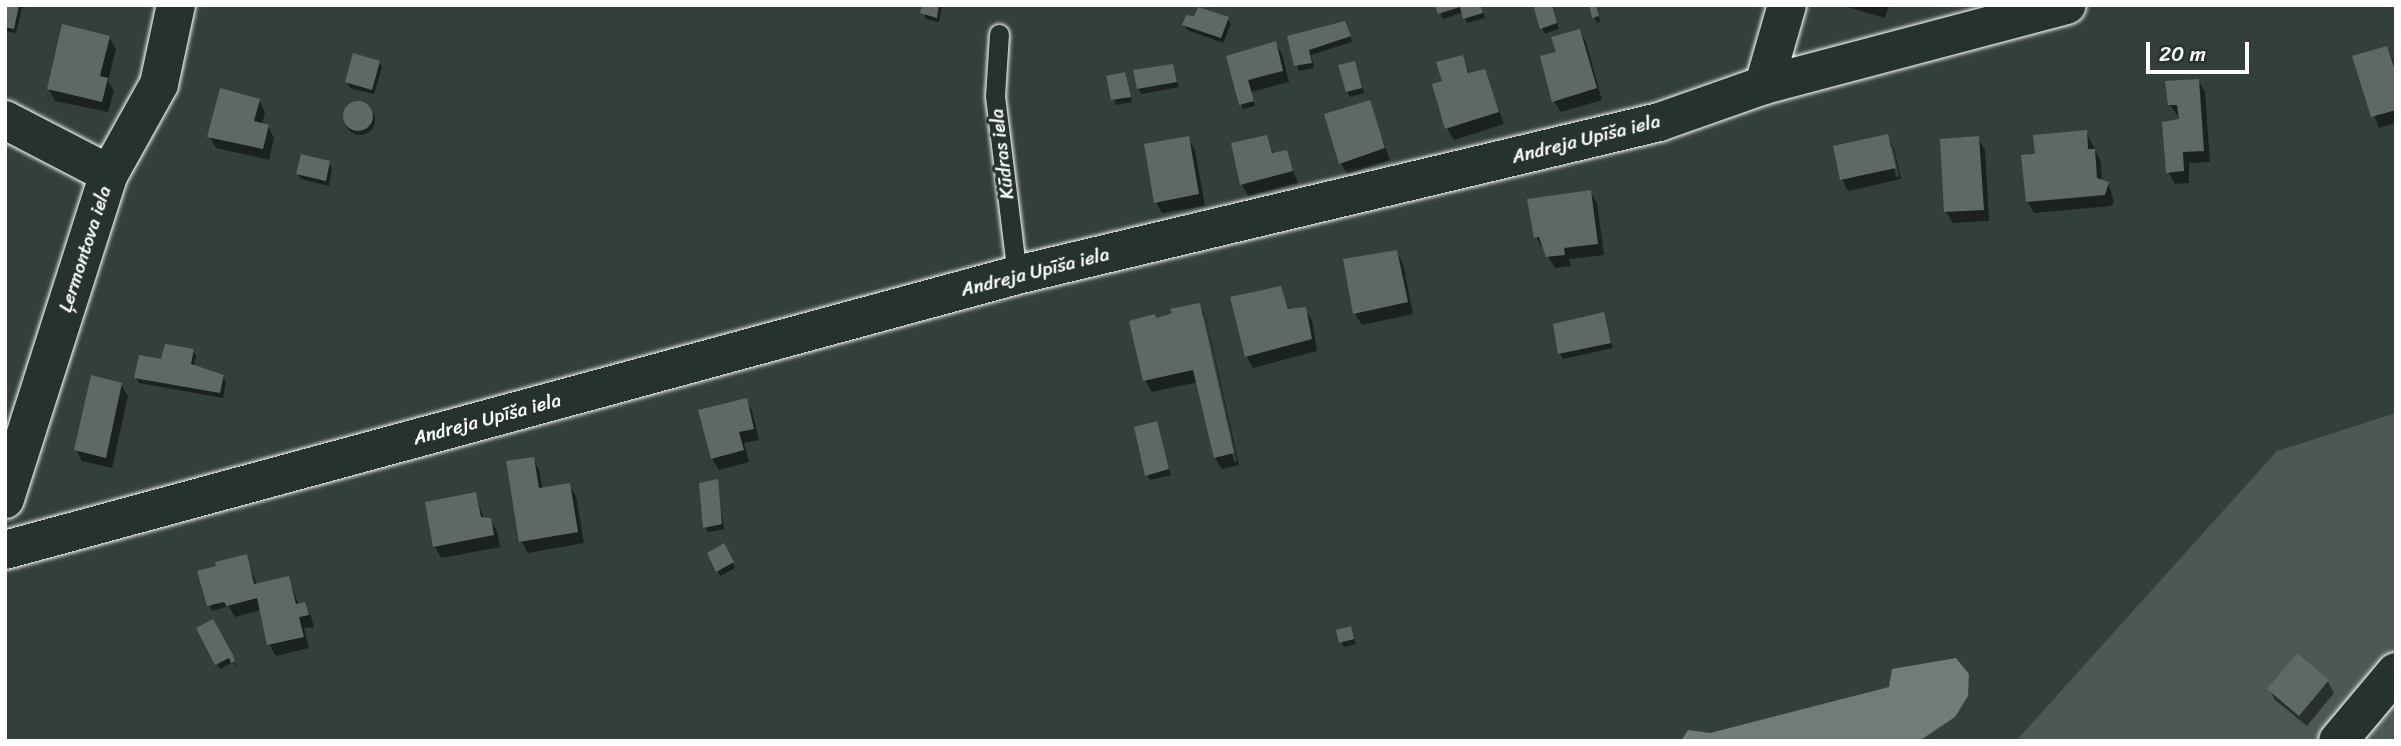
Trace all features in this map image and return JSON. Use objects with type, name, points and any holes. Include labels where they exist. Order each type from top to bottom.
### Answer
[{"type":"street","name":"Ļermontova iela","points":[[5,499],[108,174],[159,84],[176,5]]},
{"type":"street","points":[[1764,85],[1787,5]]},
{"type":"street","name":"Andreja Upīša iela","points":[[5,550],[1017,275],[1659,122],[1764,85],[2067,5]]},
{"type":"street","points":[[5,120],[108,174]]},
{"type":"street","points":[[2338,741],[2396,672]]},
{"type":"lane","name":"Kūdras iela","points":[[999,34],[995,96],[1017,275]]},
{"type":"shaded area","points":[[2396,413],[2396,741],[2016,741],[2277,451]]},
{"type":"shaded area","points":[[1956,658],[1969,674],[1968,696],[1955,717],[1919,741],[1681,741],[1688,730],[1710,733],[1889,687],[1892,669]]},
{"type":"building","points":[[5,5],[19,5],[14,29],[5,27]]},
{"type":"building","points":[[922,5],[939,5],[937,18],[920,13]]},
{"type":"building","points":[[1435,5],[1481,5],[1483,13],[1463,19],[1460,7],[1438,14]]},
{"type":"building","points":[[1533,5],[1552,5],[1557,23],[1540,29]]},
{"type":"building","points":[[1589,5],[1596,5],[1599,16],[1592,18]]},
{"type":"building","points":[[1198,7],[1229,17],[1221,38],[1182,25],[1186,15],[1194,16]]},
{"type":"building","points":[[1345,21],[1351,36],[1309,50],[1312,63],[1294,66],[1287,36]]},
{"type":"building","points":[[62,24],[110,36],[100,76],[108,78],[102,102],[47,89]]},
{"type":"building","points":[[1580,29],[1597,88],[1552,102],[1540,56],[1556,52],[1551,37]]},
{"type":"building","points":[[1276,41],[1283,71],[1248,80],[1254,101],[1239,105],[1226,56]]},
{"type":"building","points":[[2387,46],[2396,73],[2396,110],[2371,117],[2352,56]]},
{"type":"building","points":[[353,53],[380,61],[372,90],[345,82]]},
{"type":"building","points":[[1463,55],[1468,73],[1485,69],[1499,112],[1445,129],[1432,84],[1442,81],[1436,62]]},
{"type":"building","points":[[1355,61],[1362,88],[1346,92],[1338,65]]},
{"type":"building","points":[[1173,64],[1177,82],[1137,89],[1133,70]]},
{"type":"building","points":[[1125,72],[1131,97],[1111,100],[1106,76]]},
{"type":"building","points":[[2199,79],[2204,151],[2183,152],[2184,171],[2166,173],[2162,122],[2179,119],[2177,105],[2168,105],[2165,81]]},
{"type":"building","points":[[220,88],[260,99],[254,121],[269,125],[263,149],[207,137]]},
{"type":"building","points":[[1370,100],[1385,148],[1339,164],[1324,114]]},
{"type":"building","points":[[358,101],[369,105],[373,116],[369,127],[358,131],[347,127],[343,116],[347,105]]},
{"type":"building","points":[[2087,130],[2088,149],[2095,149],[2097,178],[2109,182],[2105,195],[2026,202],[2021,155],[2035,154],[2033,135]]},
{"type":"building","points":[[1888,134],[1896,168],[1840,180],[1833,146]]},
{"type":"building","points":[[1267,135],[1272,153],[1287,150],[1293,171],[1240,185],[1231,143]]},
{"type":"building","points":[[1189,136],[1199,194],[1154,203],[1144,144]]},
{"type":"building","points":[[1979,136],[1984,210],[1944,212],[1940,139]]},
{"type":"building","points":[[301,154],[330,161],[326,181],[296,174]]},
{"type":"building","points":[[1591,190],[1598,244],[1564,248],[1565,255],[1546,257],[1539,237],[1534,238],[1527,199]]},
{"type":"building","points":[[1397,250],[1408,302],[1353,314],[1343,259]]},
{"type":"building","points":[[1281,286],[1288,309],[1306,307],[1312,339],[1245,357],[1230,297]]},
{"type":"building","points":[[1200,303],[1234,453],[1214,458],[1193,370],[1143,381],[1129,321],[1154,314],[1157,318],[1172,313],[1170,309]]},
{"type":"building","points":[[1604,312],[1611,343],[1558,354],[1553,324]]},
{"type":"building","points":[[165,344],[194,349],[191,364],[224,375],[220,393],[134,378],[139,355],[161,359]]},
{"type":"building","points":[[91,375],[122,383],[106,458],[74,450]]},
{"type":"building","points":[[747,398],[754,429],[739,432],[744,450],[711,459],[698,410]]},
{"type":"building","points":[[1157,421],[1169,469],[1145,476],[1134,427]]},
{"type":"building","points":[[534,457],[539,488],[570,483],[578,532],[519,542],[506,461]]},
{"type":"building","points":[[718,479],[722,524],[703,528],[699,483]]},
{"type":"building","points":[[476,492],[481,517],[491,518],[494,535],[433,547],[425,502]]},
{"type":"building","points":[[724,543],[734,562],[716,572],[707,553]]},
{"type":"building","points":[[247,554],[254,584],[289,576],[296,604],[305,602],[309,615],[299,617],[304,637],[267,645],[257,598],[227,606],[224,602],[207,606],[197,571],[216,566],[215,562]]},
{"type":"building","points":[[213,619],[233,655],[235,661],[231,663],[229,658],[215,665],[196,628]]},
{"type":"building","points":[[1351,626],[1354,639],[1339,643],[1336,630]]},
{"type":"building","points":[[2297,653],[2329,680],[2299,716],[2267,689]]}]
